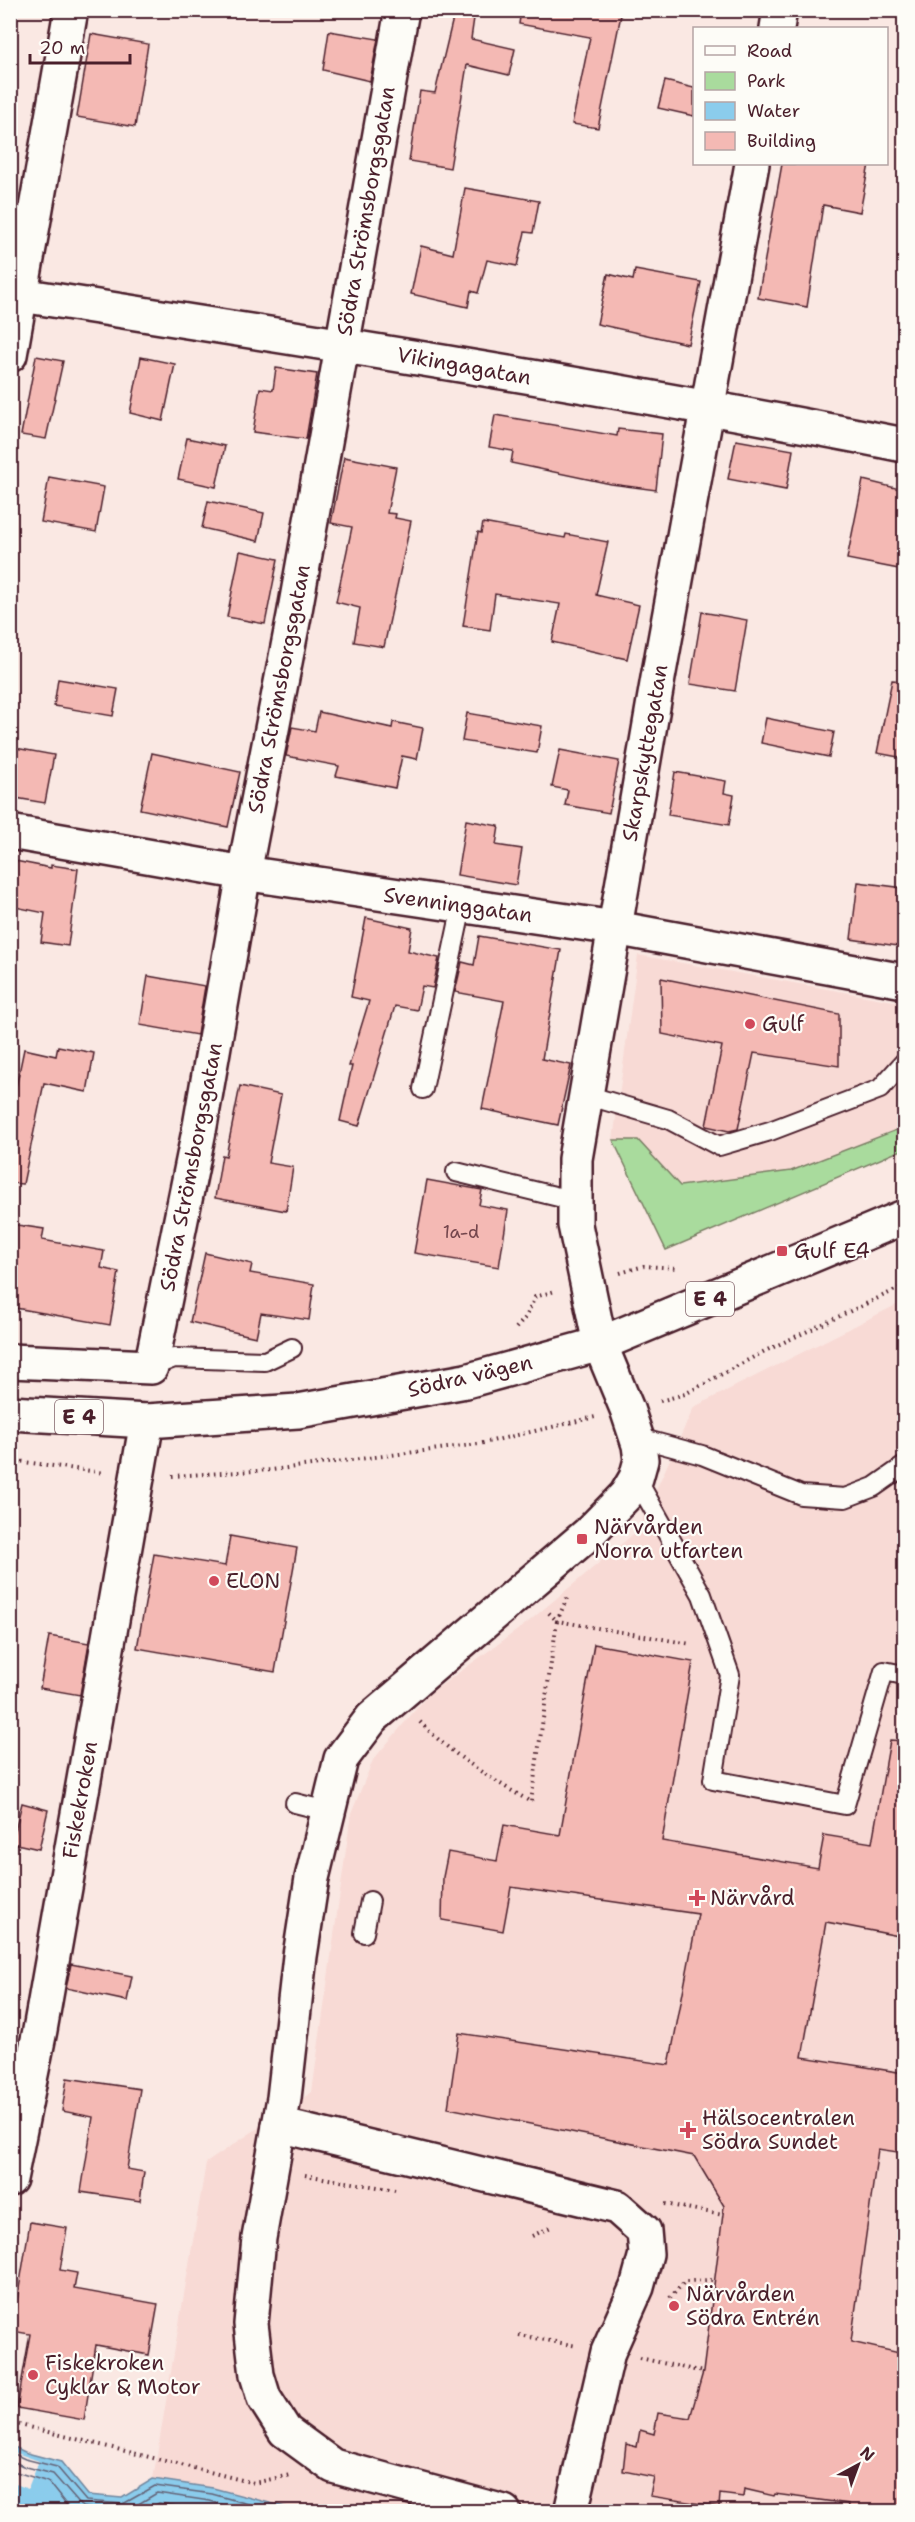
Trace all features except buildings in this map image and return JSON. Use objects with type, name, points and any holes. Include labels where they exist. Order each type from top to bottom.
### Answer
[{"type":"main road","points":[[10,355],[71,10]]},
{"type":"main road","name":"Södra Strömsborgsgatan","points":[[151,1367],[200,1126],[402,10]]},
{"type":"main road","points":[[777,27],[780,10]]},
{"type":"main road","name":"Skarpskyttegatan","points":[[636,1478],[641,1460],[632,1423],[600,1344],[575,1225],[575,1159],[658,678],[752,165]]},
{"type":"main road","name":"Vikingagatan","points":[[21,296],[342,345],[709,407],[904,445]]},
{"type":"main road","name":"Svenninggatan","points":[[10,832],[244,873],[615,928],[904,981]]},
{"type":"main road","name":"Södra vägen","points":[[10,1413],[147,1421],[298,1410],[466,1381],[600,1344],[904,1217]]},
{"type":"main road","points":[[10,1361],[151,1367]]},
{"type":"main road","name":"Fiskekroken","points":[[10,2179],[40,2030],[147,1421]]},
{"type":"main road","points":[[504,2511],[333,2466],[285,2431],[264,2398],[257,2375],[251,2324],[259,2238],[279,2125],[312,1878],[341,1759],[372,1718],[589,1533],[626,1495],[636,1478]]},
{"type":"main road","points":[[279,2125],[617,2207],[644,2231],[646,2254],[637,2287],[608,2352],[571,2511]]},
{"type":"lane","points":[[423,1089],[462,906]]},
{"type":"lane","points":[[586,1095],[668,1119],[719,1146],[770,1131],[880,1089],[904,1062]]},
{"type":"lane","points":[[456,1172],[576,1201]]},
{"type":"lane","points":[[151,1367],[174,1358],[265,1361],[292,1348]]},
{"type":"lane","points":[[632,1423],[702,1455],[801,1495],[845,1498],[874,1488],[904,1467]]},
{"type":"lane","points":[[636,1478],[702,1595],[730,1675],[713,1780],[845,1805],[884,1671],[904,1675]]},
{"type":"lane","points":[[295,1803],[327,1811]]},
{"type":"lane","points":[[364,1933],[370,1901]]},
{"type":"path","points":[[10,1460],[138,1478],[272,1470],[632,1423],[765,1350],[904,1286]]},
{"type":"path","points":[[525,1588],[557,1621],[721,1649]]},
{"type":"path","points":[[396,1697],[439,1742],[491,1779],[531,1802],[557,1621],[567,1598]]},
{"type":"path","points":[[665,2304],[685,2281],[713,2280]]},
{"type":"path","points":[[636,2357],[703,2372]]},
{"type":"path","points":[[10,2417],[16,2424],[254,2483],[333,2466]]},
{"type":"shaded area","points":[[638,955],[904,1003],[904,1149],[666,1250],[613,1140]]},
{"type":"shaded area","points":[[904,1301],[904,2511],[300,2512],[213,2488],[153,2479],[206,2163],[312,2092],[351,1814],[373,1760],[428,1695],[527,1623],[637,1531],[694,1407]]},
{"type":"green space","points":[[904,1127],[904,1149],[666,1250],[613,1140],[638,1140],[680,1186],[791,1171]]},
{"type":"water","points":[[10,2445],[27,2453],[61,2462],[88,2495],[122,2498],[153,2479],[213,2488],[300,2511],[11,2511]]},
{"type":"pier","points":[[11,2451],[39,2461],[28,2489],[11,2482]]},
{"type":"place","name":"Gulf","points":[[750,1024]]},
{"type":"place","name":"Gulf E4","points":[[782,1251]]},
{"type":"place","name":"Närvården Norra utfarten","points":[[582,1539]]},
{"type":"place","name":"ELON","points":[[214,1581]]},
{"type":"place","name":"Närvård","points":[[697,1898]]},
{"type":"place","name":"Hälsocentralen Södra Sundet","points":[[688,2130]]},
{"type":"place","name":"Närvården Södra Entrén","points":[[674,2306]]},
{"type":"place","name":"Fiskekroken Cyklar & Motor","points":[[33,2375]]}]
